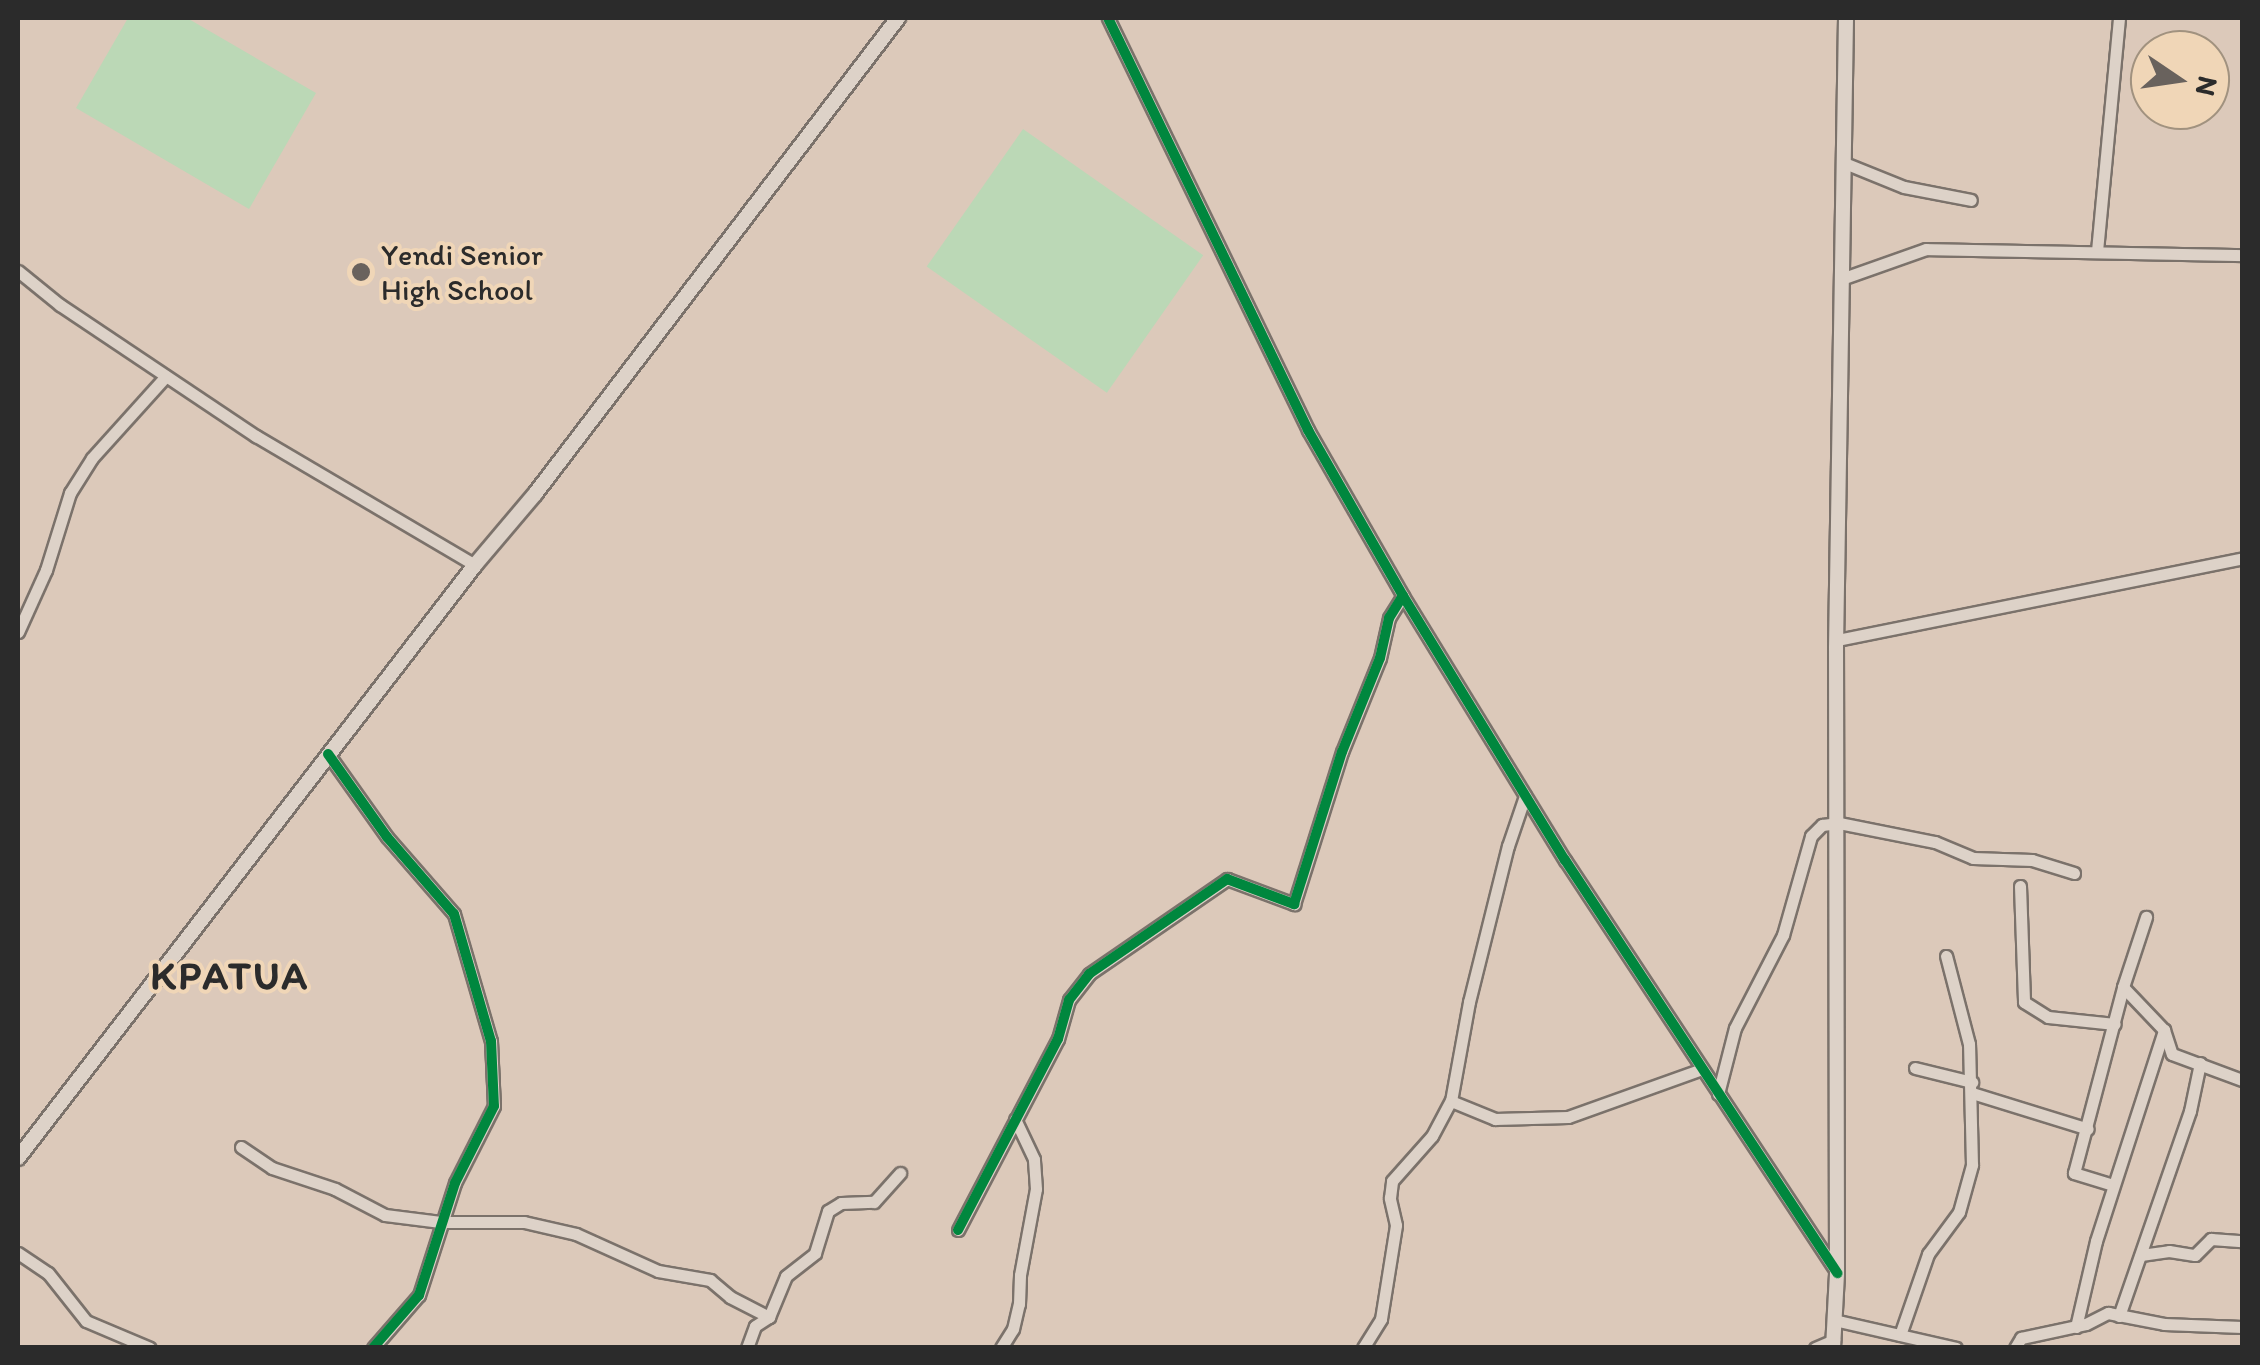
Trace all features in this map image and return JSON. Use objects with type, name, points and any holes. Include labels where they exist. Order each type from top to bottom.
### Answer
[{"type":"main road","points":[[18,1158],[475,565],[535,494],[898,18]]},
{"type":"main road","points":[[1834,1344],[1838,1274],[1837,640],[1847,164],[1846,18]]},
{"type":"street","points":[[1108,18],[1308,430],[1403,596],[1525,796],[1838,1274]]},
{"type":"street","points":[[2097,250],[2120,18]]},
{"type":"street","points":[[1847,164],[1904,187],[1972,200]]},
{"type":"street","points":[[1844,278],[1926,249],[2242,255]]},
{"type":"street","points":[[18,271],[256,436],[475,565]]},
{"type":"street","points":[[18,632],[46,570],[70,494],[92,458],[166,376]]},
{"type":"street","points":[[1837,640],[2242,558]]},
{"type":"street","points":[[958,1230],[1058,1039],[1069,1000],[1089,974],[1227,878],[1294,904],[1342,752],[1380,658],[1389,618],[1403,596]]},
{"type":"street","points":[[328,754],[386,836],[454,914],[491,1041],[494,1106],[455,1183],[420,1296],[373,1348]]},
{"type":"street","points":[[1363,1348],[1381,1319],[1396,1225],[1390,1198],[1392,1181],[1432,1136],[1451,1101],[1469,1002],[1508,846],[1525,796]]},
{"type":"street","points":[[1718,1094],[1735,1028],[1784,935],[1811,836],[1822,825],[1839,823],[1935,842],[1973,858],[2023,858],[2074,873]]},
{"type":"street","points":[[2020,886],[2024,1002],[2048,1018],[2115,1024]]},
{"type":"street","points":[[2113,1184],[2074,1173],[2123,987],[2146,917]]},
{"type":"street","points":[[1900,1335],[1928,1254],[1959,1212],[1972,1165],[1970,1044],[1946,956]]},
{"type":"street","points":[[2123,987],[2164,1030],[2172,1054],[2242,1080]]},
{"type":"street","points":[[2076,1327],[2113,1184],[2164,1030]]},
{"type":"street","points":[[2120,1316],[2190,1111],[2200,1063]]},
{"type":"street","points":[[1451,1101],[1495,1118],[1568,1117],[1702,1068]]},
{"type":"street","points":[[1915,1068],[2088,1129]]},
{"type":"street","points":[[1001,1348],[1013,1329],[1019,1304],[1020,1274],[1036,1188],[1034,1159],[1016,1119]]},
{"type":"street","points":[[241,1147],[272,1168],[334,1189],[385,1215],[441,1222],[524,1222],[576,1234],[658,1271],[710,1280],[730,1297],[769,1316]]},
{"type":"street","points":[[746,1348],[756,1326],[769,1316],[786,1276],[815,1253],[828,1211],[842,1203],[874,1202],[900,1173]]},
{"type":"street","points":[[2140,1256],[2169,1250],[2195,1256],[2211,1239],[2242,1241]]},
{"type":"street","points":[[18,1252],[48,1273],[86,1322],[150,1348]]},
{"type":"street","points":[[2015,1348],[2022,1338],[2076,1327],[2108,1313],[2164,1324],[2242,1327]]},
{"type":"street","points":[[1834,1320],[1953,1347]]},
{"type":"street","points":[[2056,1348],[2060,1331]]},
{"type":"street","points":[[1815,1348],[1834,1344]]},
{"type":"green space","points":[[128,18],[187,18],[316,93],[249,209],[76,108]]},
{"type":"green space","points":[[1023,129],[1203,255],[1107,393],[927,267]]},
{"type":"cycle path","points":[[1108,18],[1308,430],[1403,596],[1565,860],[1837,1273]]},
{"type":"cycle path","points":[[958,1230],[1058,1039],[1069,1000],[1089,974],[1227,879],[1294,904],[1342,752],[1380,658],[1389,618],[1403,596]]},
{"type":"cycle path","points":[[328,754],[387,837],[454,914],[491,1041],[494,1106],[455,1183],[419,1295],[373,1348]]},
{"type":"place","name":"Yendi Senior High School","points":[[361,272]]},
{"type":"district","name":"KPATUA","points":[[230,975]]}]
